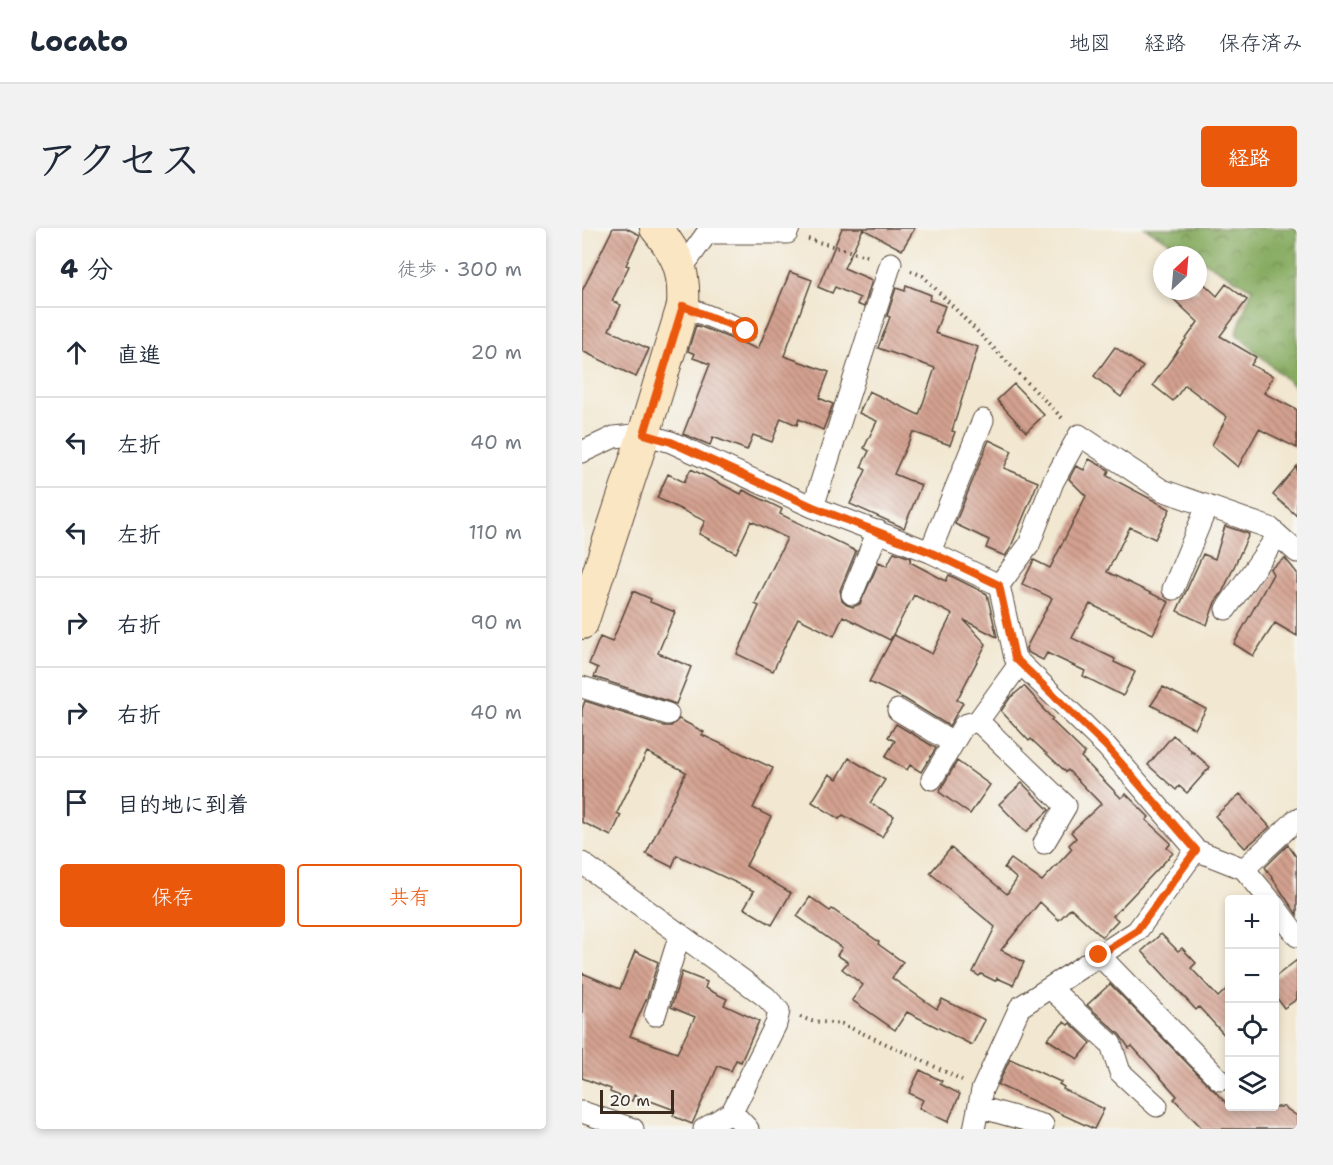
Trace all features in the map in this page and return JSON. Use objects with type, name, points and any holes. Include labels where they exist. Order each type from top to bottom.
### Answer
[{"type":"street","points":[[582,623],[683,306],[682,268],[673,249],[656,228]]},
{"type":"street","points":[[682,268],[707,233],[788,231]]},
{"type":"street","points":[[813,507],[891,263]]},
{"type":"street","points":[[683,306],[746,331]]},
{"type":"street","points":[[930,552],[983,420]]},
{"type":"street","points":[[582,452],[614,437],[644,434],[671,442],[813,507],[930,552],[999,585]]},
{"type":"street","points":[[1266,895],[1244,869],[1196,850],[1107,747],[1015,658],[999,585],[1029,545],[1053,482],[1078,435],[1162,490],[1270,528],[1297,552]]},
{"type":"street","points":[[1173,590],[1207,506]]},
{"type":"street","points":[[852,594],[878,531]]},
{"type":"street","points":[[1227,609],[1278,534]]},
{"type":"street","points":[[932,779],[964,725],[978,722],[1020,663]]},
{"type":"street","points":[[582,687],[668,714]]},
{"type":"street","points":[[898,710],[953,743]]},
{"type":"street","points":[[978,722],[1066,806],[1044,843]]},
{"type":"street","points":[[1244,869],[1292,824],[1286,812],[1297,802]]},
{"type":"street","points":[[974,1129],[981,1099],[1020,1007],[1137,931],[1196,850]]},
{"type":"street","points":[[582,863],[766,997],[779,1011],[776,1024],[732,1112],[704,1129]]},
{"type":"street","points":[[1279,911],[1297,936]]},
{"type":"street","points":[[656,1015],[680,934]]},
{"type":"street","points":[[1099,955],[1220,1080]]},
{"type":"street","points":[[1050,987],[1111,1044],[1120,1072],[1157,1106]]},
{"type":"street","points":[[981,1099],[1043,1125]]},
{"type":"street","points":[[582,1112],[633,1129]]},
{"type":"street","points":[[732,1112],[748,1129]]},
{"type":"path","points":[[788,231],[891,263],[923,276],[1078,435]]},
{"type":"path","points":[[779,1011],[812,1021],[842,1024],[913,1056],[981,1099]]},
{"type":"green space","points":[[1145,228],[1297,228],[1297,389],[1236,334],[1252,289],[1207,263],[1207,246],[1177,246]]},
{"type":"building","points":[[613,228],[626,228],[640,235],[626,265],[629,266],[612,301],[621,305],[609,330],[649,349],[636,377],[582,351],[582,291]]},
{"type":"building","points":[[842,228],[915,228],[902,250],[863,229],[844,268],[872,280],[864,307],[857,304],[860,298],[835,287],[832,293],[818,287]]},
{"type":"building","points":[[790,272],[812,280],[784,356],[829,372],[819,398],[833,404],[823,430],[799,419],[797,425],[781,418],[772,442],[753,435],[747,450],[713,437],[710,445],[683,434],[710,364],[693,358],[695,354],[688,351],[696,325],[758,349]]},
{"type":"building","points":[[1226,284],[1247,300],[1220,336],[1256,357],[1251,365],[1273,376],[1264,393],[1297,410],[1297,448],[1259,429],[1238,467],[1212,445],[1227,417],[1185,385],[1173,401],[1153,385],[1198,322],[1175,300],[1207,300],[1207,287],[1217,296]]},
{"type":"building","points":[[906,285],[931,295],[929,300],[945,306],[935,333],[978,347],[952,431],[955,432],[950,445],[913,432],[894,474],[921,485],[904,528],[850,504],[866,470],[861,467],[869,451],[864,448],[877,421],[859,413],[869,391],[919,415],[935,368],[878,348],[890,317],[887,316],[896,288],[905,291]]},
{"type":"building","points":[[1115,347],[1143,367],[1121,397],[1094,376]]},
{"type":"building","points":[[1014,384],[1044,415],[1026,432],[997,400]]},
{"type":"building","points":[[989,440],[1012,451],[1004,468],[1038,482],[1005,556],[986,548],[989,540],[955,524]]},
{"type":"building","points":[[1089,459],[1109,470],[1107,476],[1170,509],[1155,539],[1130,527],[1107,572],[1169,602],[1153,634],[1090,604],[1072,638],[1115,659],[1114,662],[1135,672],[1123,696],[1083,676],[1085,671],[1047,653],[1043,660],[1027,652],[1026,648],[1052,598],[1022,584],[1034,560],[1050,568],[1086,496],[1069,479],[1076,466],[1084,470]]},
{"type":"building","points":[[1297,466],[1297,516],[1273,495]]},
{"type":"building","points":[[691,469],[741,494],[743,490],[782,509],[780,514],[856,551],[840,590],[842,601],[847,605],[853,607],[860,604],[879,562],[887,566],[894,552],[911,558],[910,562],[946,581],[949,575],[987,594],[997,637],[964,620],[986,644],[957,700],[963,703],[949,726],[905,699],[869,682],[894,635],[932,654],[952,614],[914,595],[890,640],[843,616],[834,636],[798,618],[773,671],[737,654],[759,606],[755,604],[787,538],[751,521],[736,553],[699,534],[705,521],[657,498],[668,474],[684,482]]},
{"type":"building","points":[[1225,526],[1249,534],[1222,593],[1215,602],[1207,625],[1177,611],[1203,554],[1215,559]]},
{"type":"building","points":[[1285,558],[1297,573],[1297,636],[1275,623],[1253,656],[1234,644],[1273,574],[1270,569]]},
{"type":"building","points":[[633,591],[651,599],[650,602],[675,612],[658,653],[691,667],[676,704],[594,677],[598,668],[589,664],[600,637],[612,642]]},
{"type":"building","points":[[1024,686],[1053,719],[1051,720],[1085,753],[1081,757],[1121,798],[1126,794],[1149,817],[1146,820],[1171,843],[1167,848],[1173,853],[1113,916],[1118,920],[1102,937],[1071,908],[1059,920],[1040,902],[1001,950],[1024,962],[1013,985],[997,978],[995,981],[981,974],[979,976],[973,972],[995,927],[930,873],[951,848],[1007,894],[1017,879],[1004,868],[1011,859],[1042,881],[1072,849],[1069,845],[1076,838],[1071,832],[1101,804],[1068,770],[1066,772],[1031,739],[1029,741],[1001,711],[1010,698]]},
{"type":"building","points":[[1163,687],[1206,709],[1195,729],[1151,705]]},
{"type":"building","points":[[585,701],[664,726],[671,726],[679,719],[704,732],[702,735],[773,768],[753,808],[771,817],[746,866],[791,893],[772,925],[744,908],[754,891],[677,855],[672,867],[646,854],[686,772],[647,752],[617,813],[621,815],[611,836],[582,822],[582,709]]},
{"type":"building","points":[[896,724],[936,748],[921,772],[910,765],[907,770],[885,757],[895,741],[888,737]]},
{"type":"building","points":[[1173,735],[1191,750],[1191,753],[1193,752],[1210,767],[1187,793],[1179,786],[1176,790],[1148,765]]},
{"type":"building","points":[[849,758],[885,780],[870,803],[894,816],[882,837],[843,815],[839,819],[812,802],[829,774],[837,779]]},
{"type":"building","points":[[957,761],[990,785],[970,814],[939,792]]},
{"type":"building","points":[[1022,783],[1049,810],[1026,832],[999,804]]},
{"type":"building","points":[[1240,794],[1270,827],[1245,848],[1215,816]]},
{"type":"building","points":[[1288,845],[1297,858],[1297,915],[1265,867]]},
{"type":"building","points":[[810,897],[830,911],[832,909],[903,962],[892,978],[937,1009],[942,999],[985,1020],[972,1045],[907,1012],[895,1030],[852,1000],[863,985],[842,969],[848,962],[837,955],[842,948],[797,916]]},
{"type":"building","points":[[1161,934],[1178,951],[1182,948],[1196,963],[1191,968],[1218,997],[1225,991],[1225,1036],[1199,1007],[1196,1010],[1142,951]]},
{"type":"building","points":[[635,951],[658,962],[647,998],[630,1036],[677,1053],[695,1017],[671,1007],[682,972],[707,982],[705,988],[727,999],[724,1005],[759,1021],[741,1062],[736,1060],[731,1071],[718,1066],[692,1124],[673,1116],[675,1110],[634,1095],[632,1101],[610,1092],[611,1089],[582,1078],[582,973],[620,989]]},
{"type":"building","points":[[1297,960],[1297,999],[1284,1008],[1279,1001],[1279,974]]},
{"type":"building","points":[[1110,984],[1225,1102],[1225,1111],[1279,1111],[1279,1107],[1284,1107],[1297,1116],[1297,1129],[1203,1129],[1174,1099],[1177,1096],[1132,1046],[1129,1048],[1120,1035],[1087,1005]]},
{"type":"building","points":[[1064,1022],[1068,1025],[1070,1023],[1091,1043],[1078,1059],[1047,1039]]},
{"type":"building","points":[[1010,1059],[1061,1082],[1059,1084],[1064,1087],[1063,1089],[1104,1109],[1094,1129],[998,1085]]},
{"type":"building","points":[[920,1070],[942,1081],[940,1084],[960,1094],[948,1122],[919,1108],[923,1100],[909,1093]]},
{"type":"route","points":[[746,331],[683,306],[644,434],[671,442],[813,507],[930,552],[999,585],[1015,658],[1107,747],[1196,850],[1137,931],[1099,955]]}]
